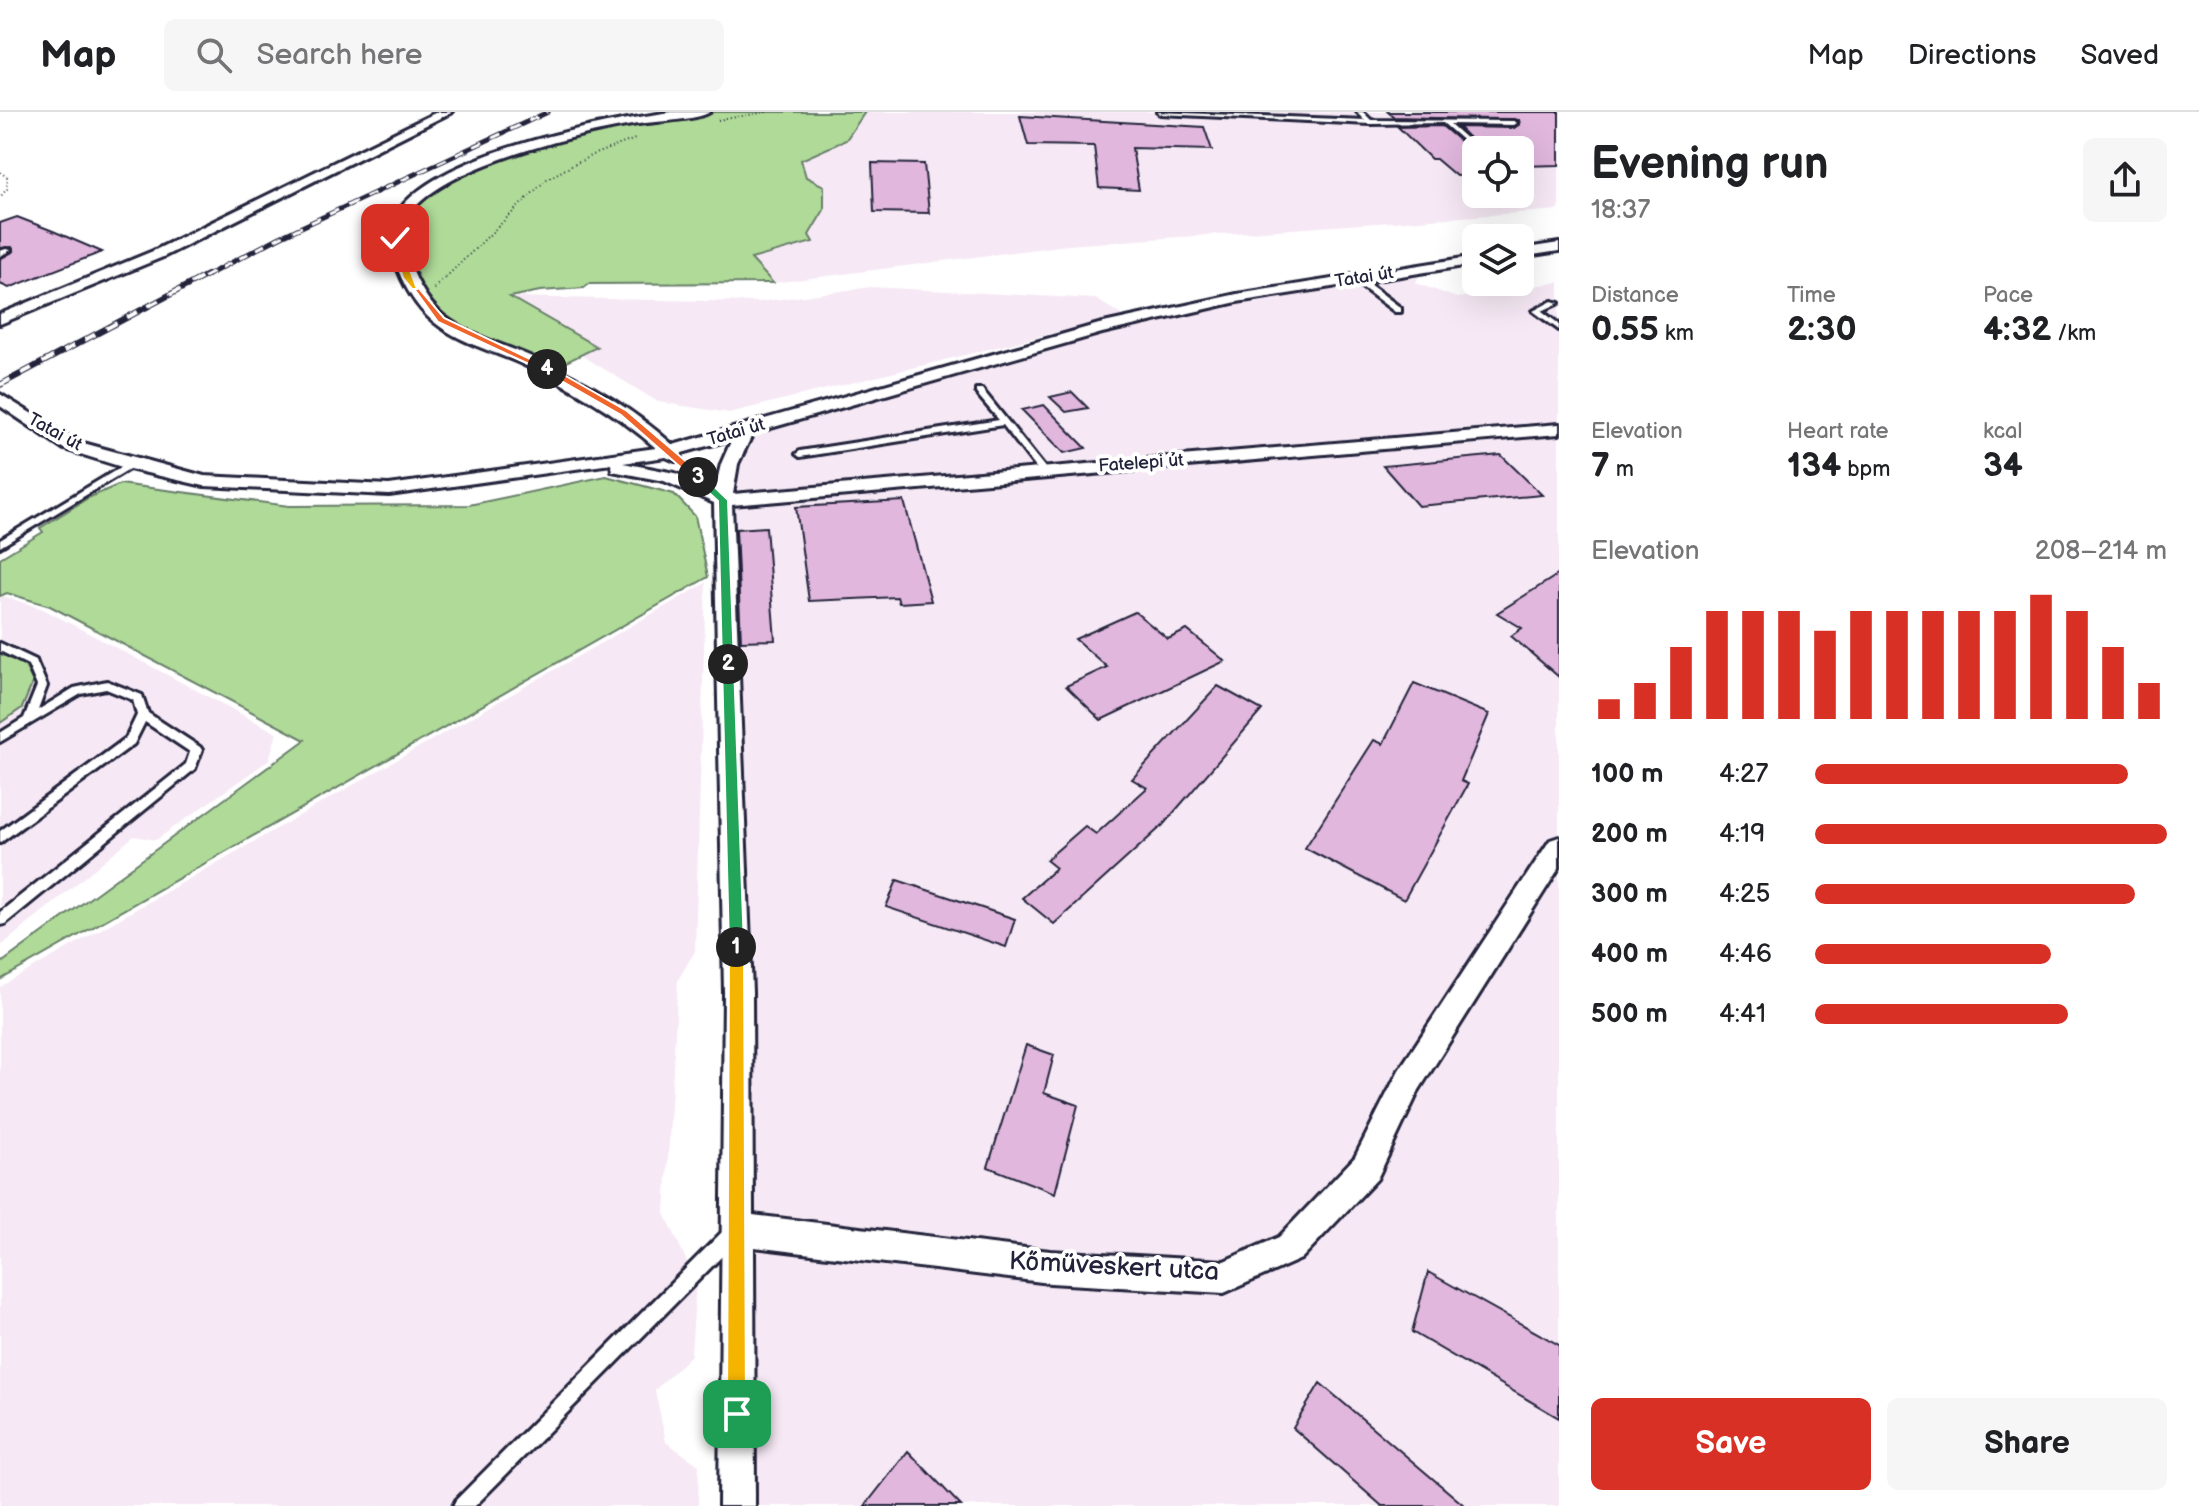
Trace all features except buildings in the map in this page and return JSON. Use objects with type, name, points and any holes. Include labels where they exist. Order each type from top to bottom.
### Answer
[{"type":"street","points":[[0,319],[158,254],[446,112]]},
{"type":"street","points":[[709,116],[591,128],[481,163],[436,187],[403,214],[395,238],[407,278],[441,320],[579,386],[624,413],[723,500]]},
{"type":"street","points":[[1534,251],[1559,247]]},
{"type":"street","name":"Tatai út","points":[[0,399],[70,445],[131,464],[204,481],[389,490],[670,451],[1099,329],[1237,298],[1462,262]]},
{"type":"street","name":"Fatelepi út","points":[[723,500],[1559,429]]},
{"type":"street","points":[[737,1506],[738,992],[723,500],[731,454],[745,431]]},
{"type":"street","points":[[589,463],[669,477],[723,500]]},
{"type":"street","name":"Kőműveskert utca","points":[[737,1229],[1050,1267],[1224,1277],[1290,1248],[1366,1168],[1409,1080],[1559,847]]},
{"type":"lane","points":[[1160,112],[1288,120],[1514,123]]},
{"type":"lane","points":[[1360,112],[1370,122]]},
{"type":"lane","points":[[1447,122],[1462,137]]},
{"type":"lane","points":[[1354,277],[1398,310]]},
{"type":"lane","points":[[1555,303],[1537,311],[1559,328]]},
{"type":"lane","points":[[979,391],[1043,471]]},
{"type":"lane","points":[[800,454],[1005,422]]},
{"type":"lane","points":[[0,544],[131,464]]},
{"type":"lane","points":[[0,647],[32,663],[42,686],[29,718]]},
{"type":"lane","points":[[0,738],[78,691],[107,685],[138,698],[143,715],[196,750],[191,766],[0,920]]},
{"type":"lane","points":[[0,838],[130,741],[143,715]]},
{"type":"lane","points":[[462,1506],[737,1229]]},
{"type":"path","points":[[709,116],[767,112]]},
{"type":"path","points":[[422,297],[458,267],[547,179],[592,155],[643,136]]},
{"type":"path","points":[[0,172],[7,177],[7,189],[0,197]]},
{"type":"shaded area","points":[[865,112],[1559,112],[1559,210],[1068,245],[773,283],[751,259],[812,242],[809,235],[824,210],[806,177],[801,160],[846,140]]},
{"type":"shaded area","points":[[1422,268],[1416,283],[1457,298],[1534,296],[1534,286],[1559,282],[1559,1506],[750,1506],[723,500],[745,431],[1007,357],[1237,298]]},
{"type":"shaded area","points":[[871,287],[1096,299],[1123,316],[729,413],[658,402],[581,355],[596,348],[508,297],[758,302]]},
{"type":"shaded area","points":[[706,583],[695,951],[678,980],[665,1213],[696,1282],[691,1355],[655,1390],[666,1442],[699,1465],[698,1506],[0,1506],[0,987]]},
{"type":"shaded area","points":[[0,597],[43,609],[277,733],[269,760],[156,840],[134,836],[0,947]]},
{"type":"green space","points":[[704,112],[865,112],[846,140],[801,160],[806,177],[824,186],[824,210],[809,235],[813,242],[751,259],[773,283],[589,284],[584,288],[510,297],[597,347],[550,370],[441,320],[407,278],[395,239],[403,214],[436,187],[481,163],[591,128]]},
{"type":"green space","points":[[606,476],[674,494],[695,516],[708,577],[0,980],[0,964],[305,740],[50,606],[7,593],[0,596],[0,558],[43,532],[40,528],[88,498],[120,484],[289,506],[469,505]]},
{"type":"green space","points":[[0,652],[24,664],[33,682],[22,708],[0,723]]},
{"type":"railway","points":[[204,277],[280,237],[548,112]]},
{"type":"railway","points":[[0,385],[207,275]]},
{"type":"route","points":[[395,238],[407,278],[441,320],[550,370],[624,413],[723,500],[738,992],[737,1414]]}]
